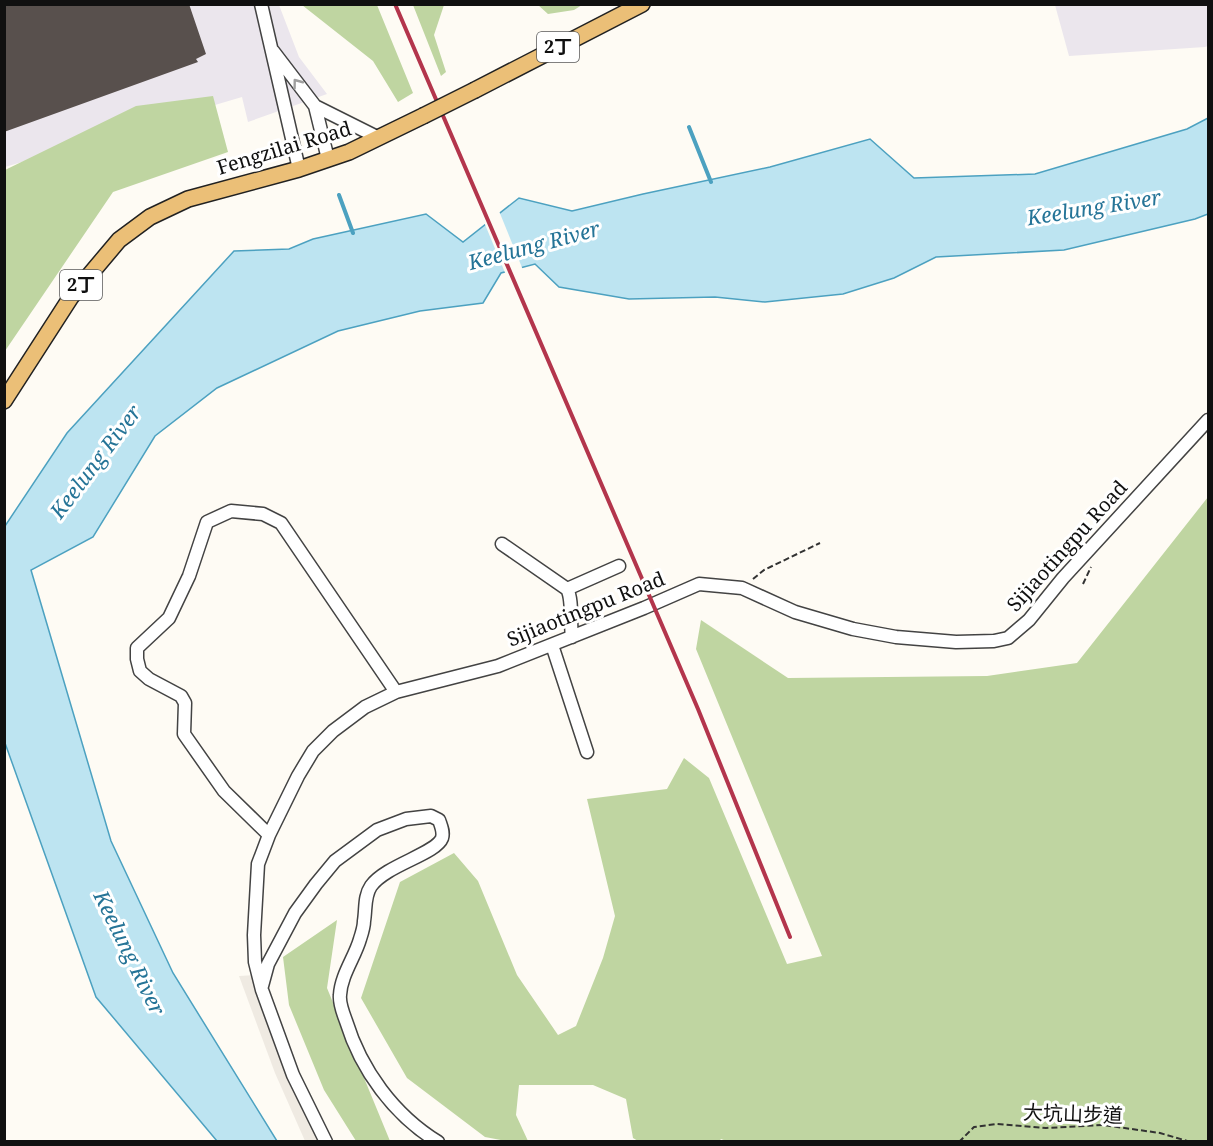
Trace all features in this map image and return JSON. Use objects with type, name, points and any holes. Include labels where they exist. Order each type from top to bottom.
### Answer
[{"type":"main road","name":"2丁","points":[[625,9],[642,4]]},
{"type":"main road","name":"Fengzilai Road","points":[[4,401],[71,297],[119,240],[150,217],[188,199],[299,169],[349,152],[475,90],[625,9]]},
{"type":"street","points":[[261,4],[299,169]]},
{"type":"street","points":[[271,48],[315,106],[328,159]]},
{"type":"street","points":[[315,106],[379,138]]},
{"type":"street","name":"Sijiaotingpu Road","points":[[326,1142],[293,1075],[261,990],[255,962],[254,936],[258,864],[269,835],[313,751],[333,731],[365,707],[396,692],[498,666],[699,584],[742,588],[795,612],[853,629],[896,637],[956,642],[994,641],[1008,638],[1029,620],[1063,578],[1209,420]]},
{"type":"street","points":[[269,835],[224,791],[184,734],[184,703],[181,696],[149,679],[140,671],[137,659],[137,648],[169,618],[189,576],[207,522],[231,511],[263,514],[281,523],[396,692]]},
{"type":"street","points":[[502,544],[567,589],[570,594],[572,637]]},
{"type":"street","points":[[567,589],[619,566]]},
{"type":"street","points":[[552,645],[587,752]]},
{"type":"street","points":[[261,990],[268,964],[295,913],[335,861],[377,830],[406,819],[431,816],[439,820],[442,838],[435,846],[379,876],[370,888],[365,904],[360,941],[351,958],[340,995],[342,1011],[351,1038],[374,1082],[422,1132],[438,1142]]},
{"type":"path","points":[[742,588],[764,570],[820,543]]},
{"type":"path","name":"大坑山步道","points":[[959,1142],[974,1127],[997,1124],[1046,1128],[1103,1125],[1160,1133],[1191,1142]]},
{"type":"shaded area","points":[[5,5],[279,5],[299,57],[327,94],[248,122],[242,97],[5,167]]},
{"type":"shaded area","points":[[1055,5],[1208,5],[1208,46],[1069,56]]},
{"type":"shaded area","points":[[258,975],[326,1141],[305,1141],[275,1073],[239,976]]},
{"type":"green space","points":[[302,5],[377,5],[413,93],[398,102],[373,61]]},
{"type":"green space","points":[[413,5],[444,5],[434,35],[446,72],[441,76]]},
{"type":"green space","points":[[538,5],[582,5],[574,10],[548,14]]},
{"type":"green space","points":[[213,96],[228,152],[113,192],[5,351],[5,170],[136,106]]},
{"type":"green space","points":[[1208,497],[1208,1141],[729,1142],[721,1139],[719,1142],[638,1141],[633,1138],[626,1099],[593,1085],[519,1085],[516,1115],[528,1141],[506,1141],[485,1137],[407,1078],[361,998],[400,882],[454,853],[478,881],[517,975],[558,1035],[576,1026],[603,958],[615,916],[587,799],[667,789],[684,758],[709,778],[787,964],[822,956],[696,649],[701,620],[788,678],[987,676],[1077,663]]},
{"type":"green space","points":[[337,920],[327,988],[390,1141],[356,1141],[324,1090],[289,1005],[283,957]]},
{"type":"water","name":"Keelung River","points":[[1208,118],[1208,214],[1195,219],[1064,250],[936,257],[894,278],[843,294],[765,302],[715,297],[629,299],[559,287],[535,264],[501,273],[483,303],[420,311],[338,331],[217,388],[155,436],[93,537],[31,570],[111,841],[173,973],[277,1141],[217,1141],[96,997],[5,743],[5,526],[67,433],[234,251],[289,249],[313,239],[426,214],[463,242],[519,198],[572,211],[770,167],[870,139],[914,178],[1035,174],[1187,129]]},
{"type":"pier","points":[[499,211],[523,270],[506,275],[484,222]]},
{"type":"building","points":[[4,4],[189,4],[206,54],[196,59],[198,62],[4,132],[4,103],[6,103],[4,98]]},
{"type":"waterway","points":[[689,127],[711,182]]},
{"type":"waterway","points":[[339,195],[353,233]]},
{"type":"railway","points":[[395,4],[698,709],[790,937]]}]
